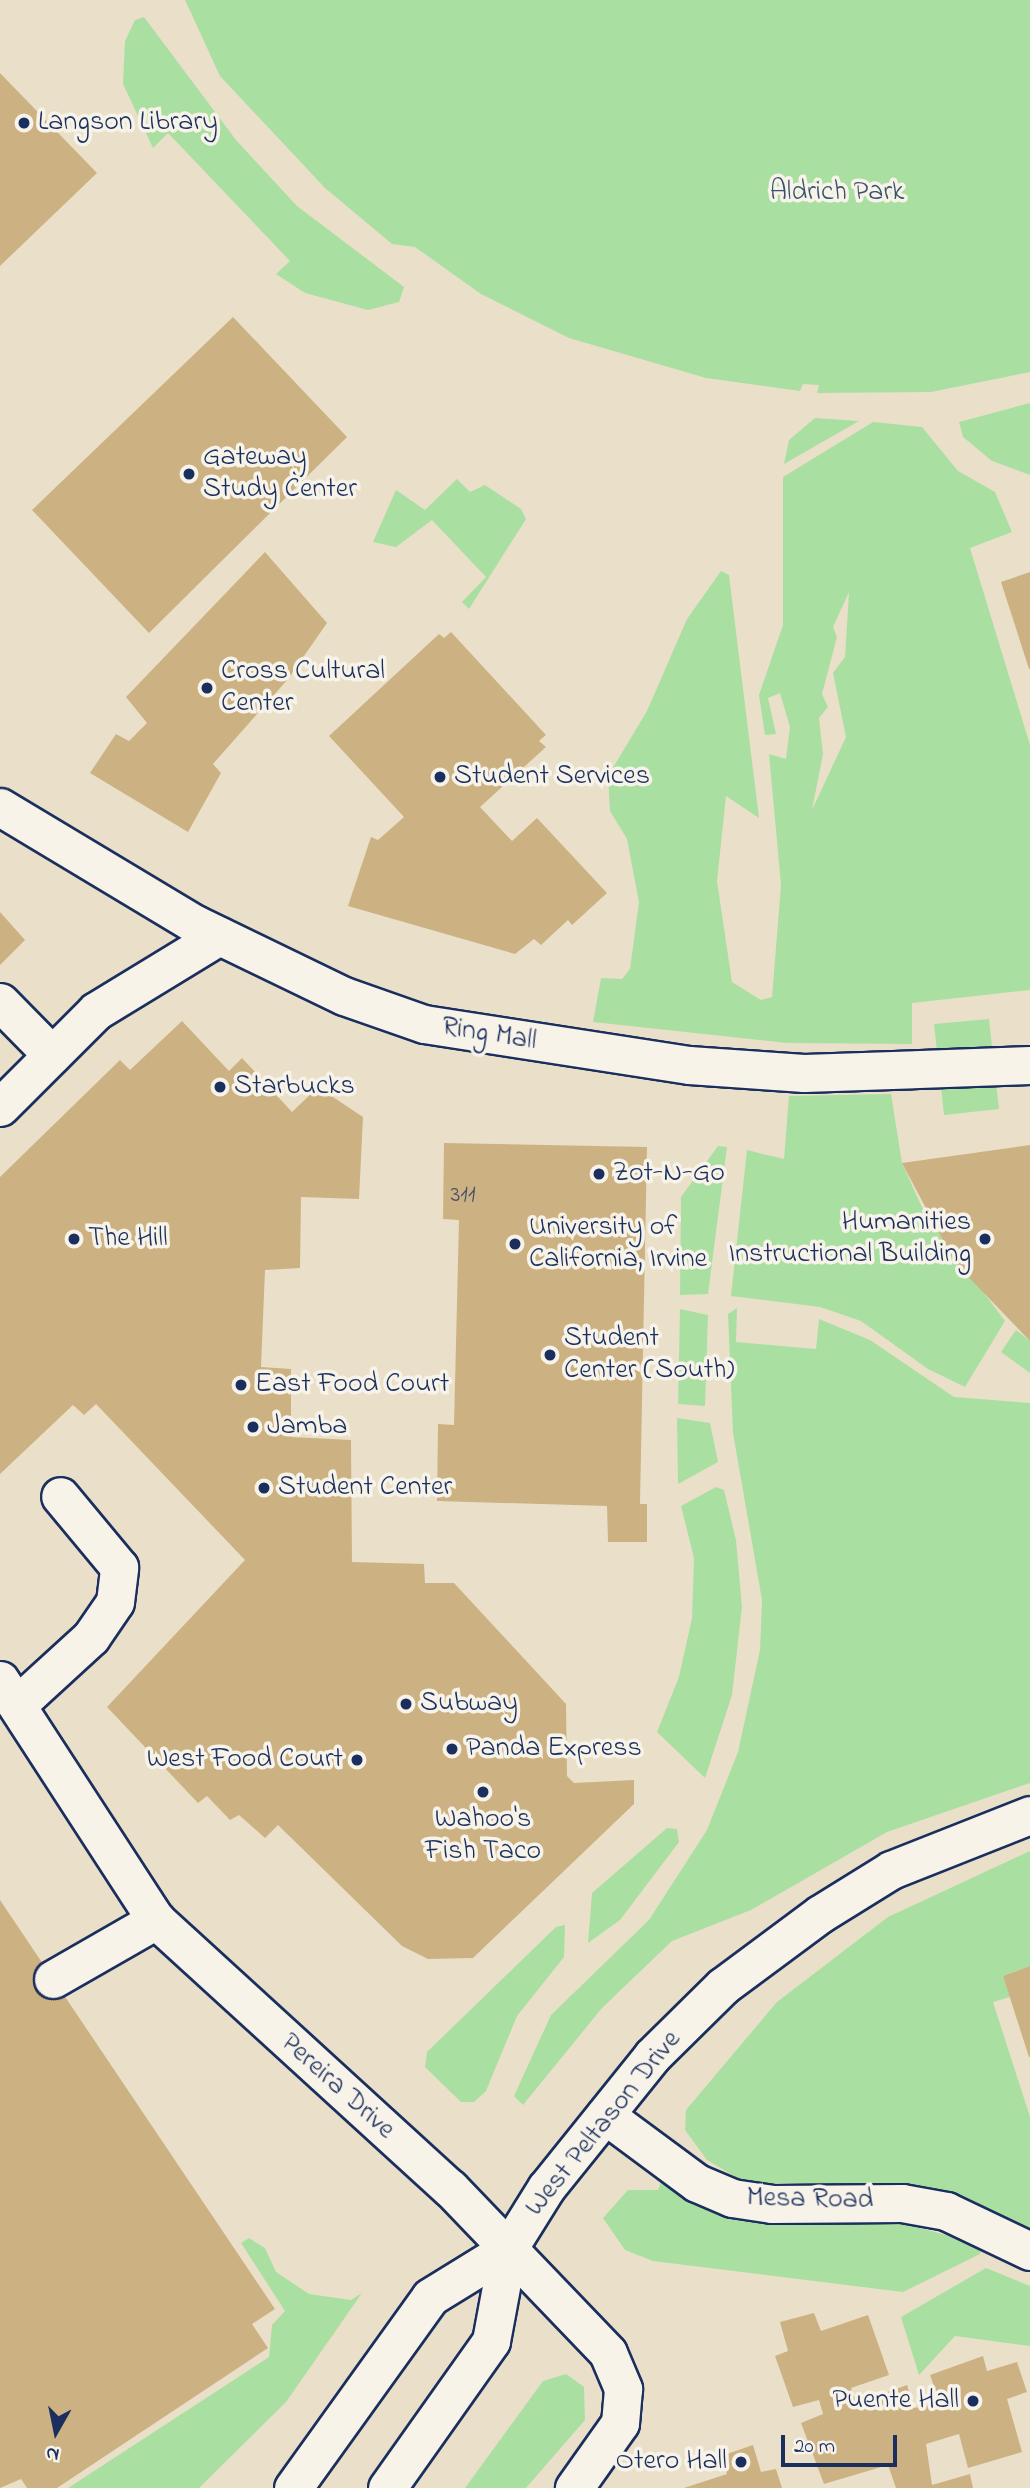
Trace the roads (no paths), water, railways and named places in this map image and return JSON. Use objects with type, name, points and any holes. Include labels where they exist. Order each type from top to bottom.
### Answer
[{"type":"street","name":"Ring Mall","points":[[0,807],[219,936],[344,996],[424,1024],[564,1048],[804,1073],[1030,1065]]},
{"type":"street","points":[[0,1107],[96,1010],[219,936]]},
{"type":"street","points":[[0,1002],[52,1055]]},
{"type":"street","points":[[9,1691],[91,1637],[116,1602],[119,1567],[60,1496]]},
{"type":"street","name":"Pereira Drive","points":[[9,1691],[156,1920],[508,2249],[591,2332],[623,2389],[620,2423],[574,2488]]},
{"type":"street","name":"West Peltason Drive","points":[[293,2488],[430,2297],[508,2249],[605,2115],[652,2056],[723,1986],[820,1914],[891,1870],[1030,1815]]},
{"type":"street","points":[[54,1979],[156,1920]]},
{"type":"street","name":"Mesa Road","points":[[605,2115],[697,2183],[732,2198],[772,2204],[902,2203],[946,2211],[1030,2251]]},
{"type":"street","name":"West Peltason Drive","points":[[387,2488],[491,2341],[508,2249]]},
{"type":"place","name":"Langson Library","points":[[24,123]]},
{"type":"place","name":"Gateway Study Center","points":[[189,474]]},
{"type":"place","name":"Cross Cultural Center","points":[[207,688]]},
{"type":"place","name":"Student Services","points":[[440,777]]},
{"type":"place","name":"Starbucks","points":[[220,1087]]},
{"type":"place","name":"Zot-N-Go","points":[[599,1174]]},
{"type":"place","name":"The Hill","points":[[74,1239]]},
{"type":"place","name":"Humanities Instructional Building","points":[[985,1239]]},
{"type":"place","name":"University of California, Irvine","points":[[515,1244]]},
{"type":"place","name":"Student Center (South)","points":[[550,1355]]},
{"type":"place","name":"East Food Court","points":[[241,1385]]},
{"type":"place","name":"Jamba","points":[[253,1427]]},
{"type":"place","name":"Student Center","points":[[264,1488]]},
{"type":"place","name":"Subway","points":[[406,1704]]},
{"type":"place","name":"Panda Express","points":[[452,1749]]},
{"type":"place","name":"West Food Court","points":[[357,1760]]},
{"type":"place","name":"Wahoo's Fish Taco","points":[[483,1792]]},
{"type":"place","name":"Puente Hall","points":[[973,2401]]},
{"type":"place","name":"Otero Hall","points":[[741,2462]]},
{"type":"park label","name":"Aldrich Park","points":[[837,193]]}]
